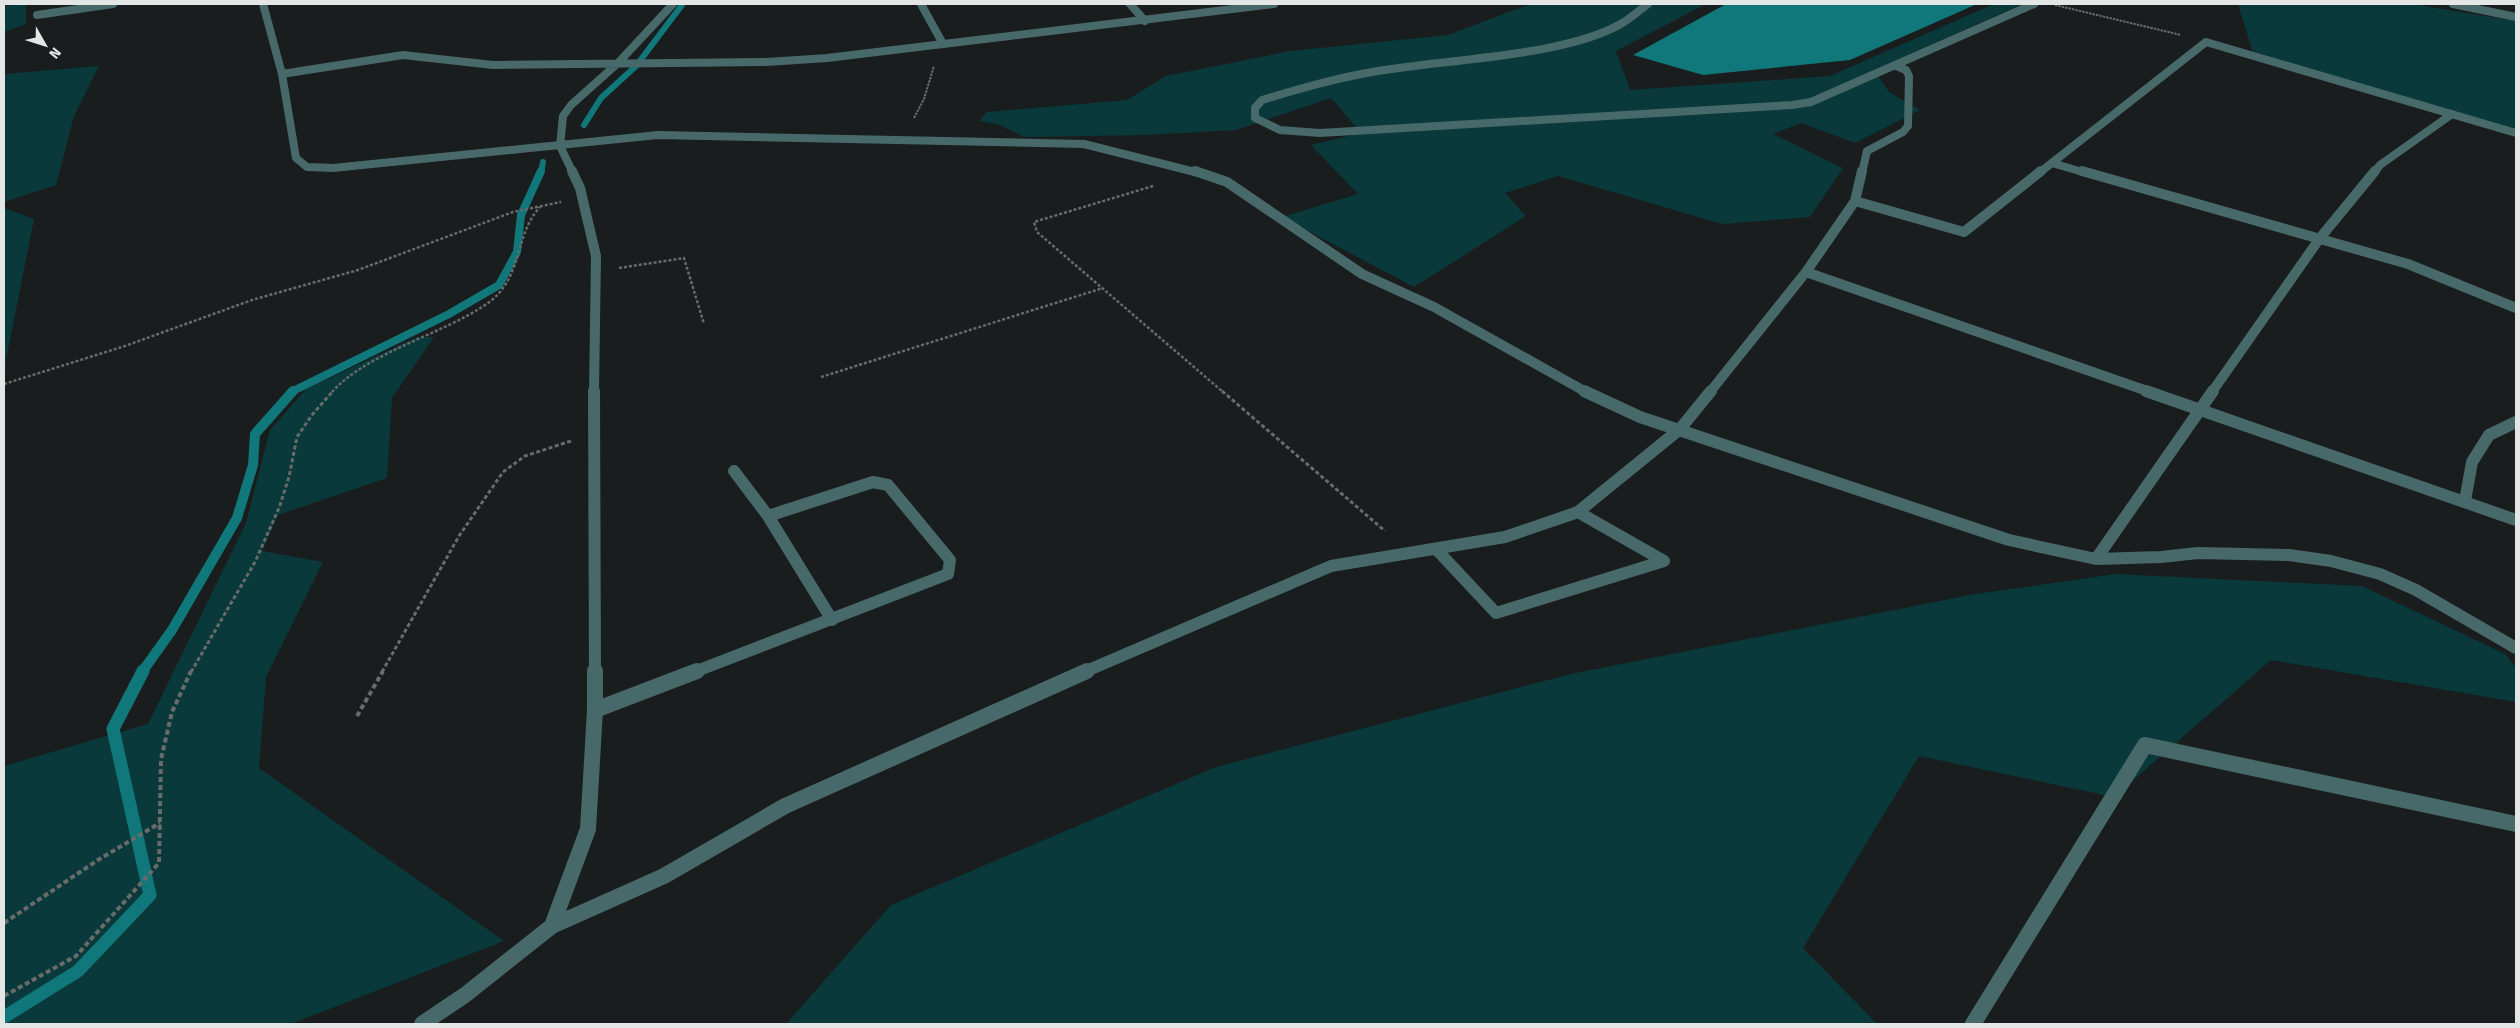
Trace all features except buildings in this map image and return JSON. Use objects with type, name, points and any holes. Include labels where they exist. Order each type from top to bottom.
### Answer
[{"type":"street","points":[[37,15],[114,4]]},
{"type":"street","points":[[263,4],[282,74],[296,158],[307,167],[333,168],[667,135],[908,138],[1074,143],[1197,172],[1227,182],[1362,274],[1434,307],[1593,396],[1640,417],[2009,540],[2096,558],[2161,558],[2198,553],[2289,555],[2331,561],[2380,574],[2416,590],[2516,648]]},
{"type":"street","points":[[552,926],[588,829],[595,710],[593,433],[596,256],[582,196],[560,146],[563,116],[570,105],[618,63],[673,4]]},
{"type":"street","points":[[922,4],[943,44]]},
{"type":"street","points":[[1130,4],[1144,20]]},
{"type":"street","points":[[282,74],[403,55],[493,65],[767,62],[827,58],[1274,4]]},
{"type":"street","points":[[1648,4],[1623,23],[1578,41],[1524,51],[1388,69],[1322,82],[1262,100],[1256,105],[1254,111],[1255,118],[1280,130],[1320,133],[1792,105],[1811,102],[2034,4]]},
{"type":"street","points":[[2453,4],[2486,6],[2490,12],[2516,17]]},
{"type":"street","points":[[1855,201],[1964,232],[2098,129],[2206,42],[2516,133]]},
{"type":"street","points":[[422,1024],[465,995],[552,926],[664,876],[785,806],[1149,643],[1331,566],[1505,537],[1578,512],[1680,429],[1806,272],[1855,201],[1867,150],[1903,132],[1908,126],[1909,76],[1906,70],[1896,66]]},
{"type":"street","points":[[2096,558],[2320,238],[2380,165],[2452,114]]},
{"type":"street","points":[[2052,163],[2408,264],[2516,308]]},
{"type":"street","points":[[1806,272],[2516,520]]},
{"type":"street","points":[[2465,501],[2472,462],[2489,435],[2516,422]]},
{"type":"street","points":[[734,471],[768,516],[832,620]]},
{"type":"street","points":[[595,710],[948,574],[950,560],[888,485],[873,482],[768,516]]},
{"type":"street","points":[[1436,549],[1496,613],[1664,561],[1578,512]]},
{"type":"street","points":[[1973,1024],[2145,744],[2516,824]]},
{"type":"path","points":[[2050,4],[2206,42]]},
{"type":"path","points":[[908,138],[916,111],[924,99],[932,76],[937,51],[934,45]]},
{"type":"path","points":[[4,106],[4,112]]},
{"type":"path","points":[[1197,172],[1034,222],[1037,232],[1412,554]]},
{"type":"path","points":[[4,384],[125,346],[252,300],[358,270],[513,212],[582,196]]},
{"type":"path","points":[[4,996],[76,956],[159,863],[161,759],[172,712],[191,671],[254,562],[280,508],[289,477],[297,437],[312,415],[336,388],[394,350],[486,305],[501,291],[514,272],[530,218],[540,207]]},
{"type":"path","points":[[596,271],[684,258],[704,324]]},
{"type":"path","points":[[821,377],[1103,288]]},
{"type":"path","points":[[357,716],[459,536],[510,463],[523,456],[579,439]]},
{"type":"path","points":[[4,923],[98,860],[160,823]]},
{"type":"shaded area","points":[[26,4],[26,24],[4,32],[4,6]]},
{"type":"shaded area","points":[[1530,4],[1706,4],[1616,51],[1630,90],[1830,76],[1994,4],[2022,4],[1874,70],[1889,92],[1920,110],[1855,143],[1801,123],[1773,134],[1843,168],[1810,217],[1722,224],[1558,176],[1505,193],[1526,216],[1414,287],[1282,217],[1358,194],[1311,145],[1361,133],[1331,98],[1236,130],[1147,135],[1024,137],[1000,125],[979,121],[987,112],[1127,100],[1166,76],[1290,51],[1448,35]]},
{"type":"shaded area","points":[[2238,4],[2412,4],[2516,21],[2516,130],[2253,53]]},
{"type":"shaded area","points":[[99,66],[74,116],[56,185],[4,202],[4,74]]},
{"type":"shaded area","points":[[4,208],[34,219],[4,370]]},
{"type":"shaded area","points":[[417,337],[434,337],[392,398],[387,478],[278,515],[262,551],[323,562],[266,677],[259,768],[504,941],[291,1024],[4,1024],[4,766],[148,724],[246,523],[270,430],[306,389]]},
{"type":"shaded area","points":[[2116,574],[2362,586],[2505,654],[2516,668],[2516,702],[2271,660],[2114,797],[1919,756],[1803,948],[1877,1024],[786,1024],[891,905],[1216,767],[1571,674],[1975,594]]},
{"type":"water","points":[[1726,4],[1977,4],[1850,60],[1703,75],[1633,55]]},
{"type":"waterway","points":[[584,125],[601,98],[636,66],[682,5]]},
{"type":"waterway","points":[[541,173],[543,162]]},
{"type":"waterway","points":[[293,391],[449,314],[499,285],[517,252],[521,215],[541,171]]},
{"type":"waterway","points":[[142,672],[172,630],[237,518],[253,465],[255,434],[293,391]]},
{"type":"waterway","points":[[4,1017],[78,971],[150,895],[113,729],[143,671]]}]
